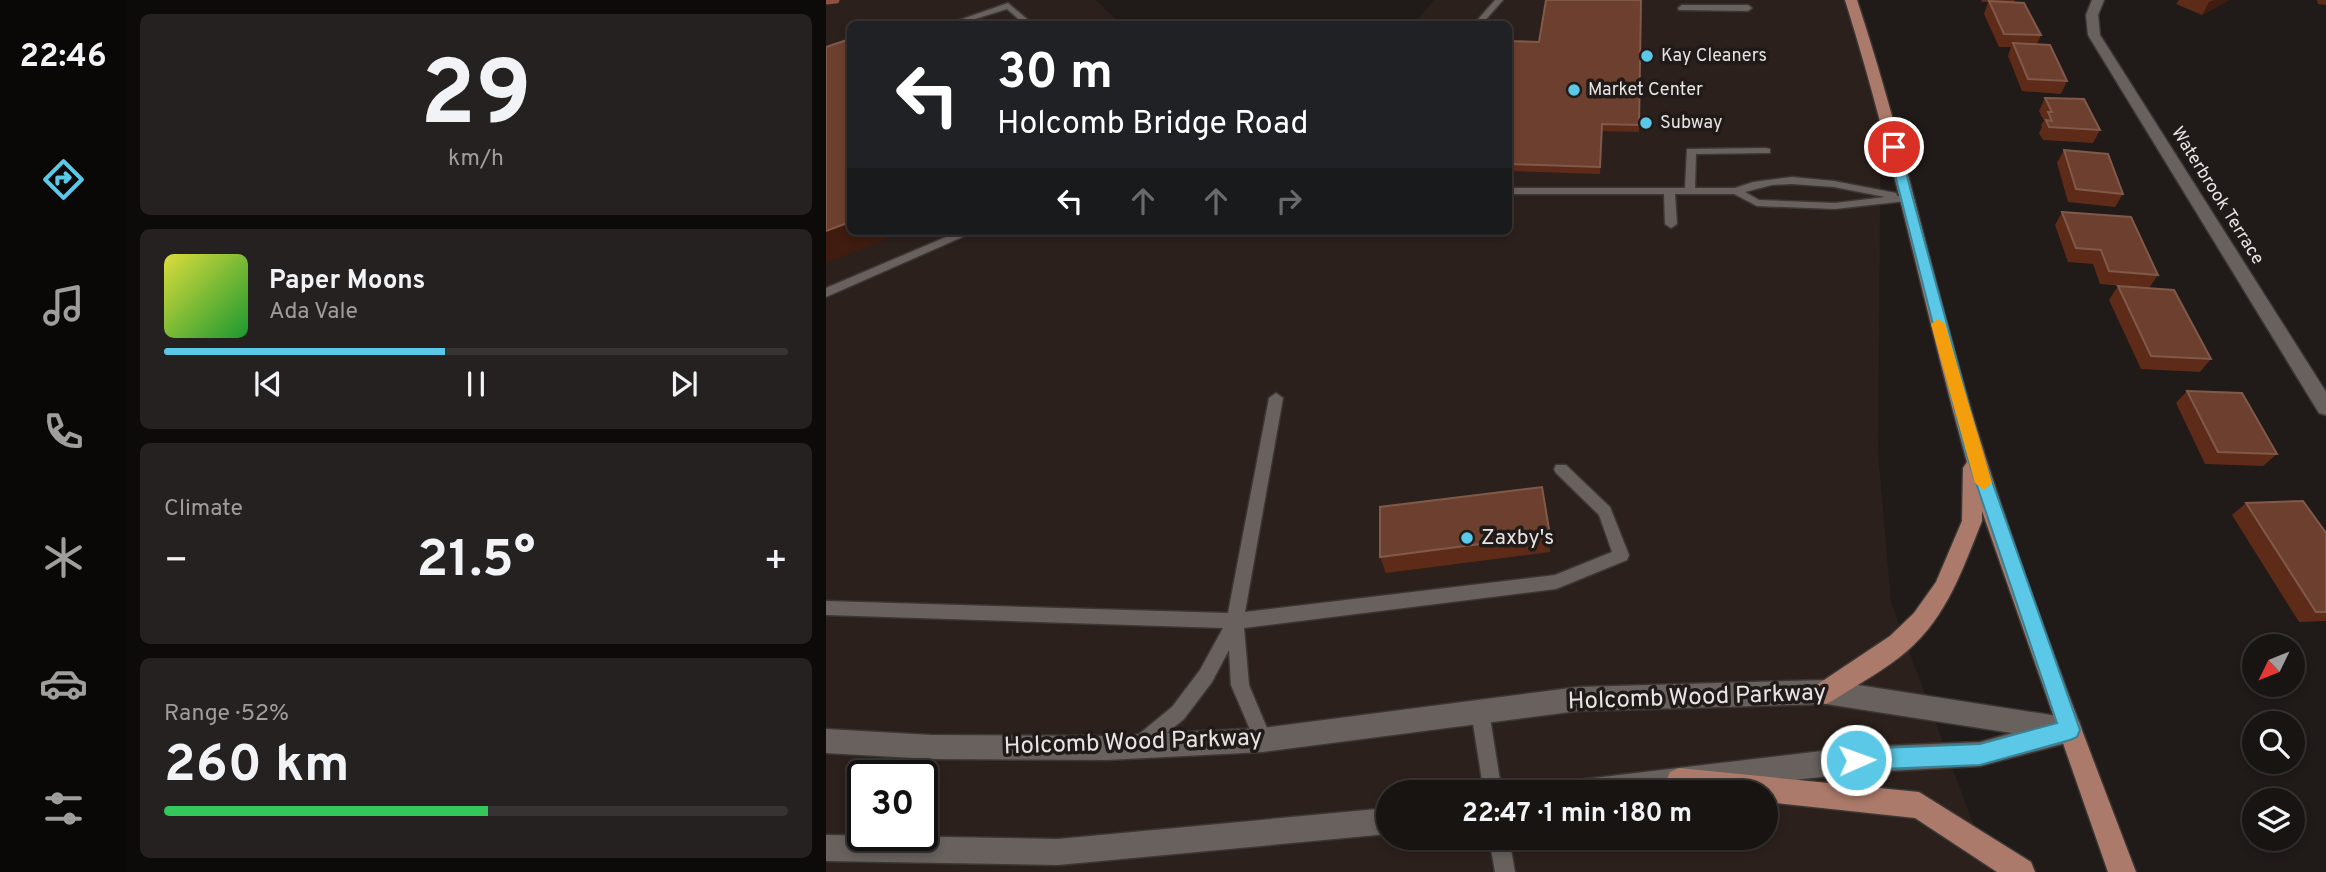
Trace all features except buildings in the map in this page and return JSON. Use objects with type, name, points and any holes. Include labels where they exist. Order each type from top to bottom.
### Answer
[{"type":"main road","points":[[1851,0],[1881,97],[1973,450],[2122,872]]},
{"type":"main road","points":[[1826,692],[1898,645],[1922,620],[1944,587],[1972,521],[1973,450]]},
{"type":"main road","points":[[1778,791],[1919,805],[2021,872]]},
{"type":"street","name":"Waterbrook Terrace","points":[[2098,0],[2092,15],[2094,35],[2326,408]]},
{"type":"street","name":"Holcomb Wood Parkway","points":[[826,741],[931,747],[1138,746],[1263,740],[1578,699],[1826,692],[2070,730]]},
{"type":"street","points":[[1695,780],[1856,760],[1980,754],[2070,730]]},
{"type":"street","points":[[826,848],[1058,852],[1376,822]]},
{"type":"lane","points":[[1481,21],[1499,0]]},
{"type":"lane","points":[[961,21],[1008,6],[1026,21]]},
{"type":"lane","points":[[1682,8],[1748,8]]},
{"type":"lane","points":[[1690,191],[1691,151],[1766,151]]},
{"type":"lane","points":[[1512,191],[1736,191],[1754,182],[1832,183],[1906,198]]},
{"type":"lane","points":[[1669,191],[1671,224]]},
{"type":"lane","points":[[1736,191],[1758,202],[1822,206],[1906,198]]},
{"type":"lane","points":[[826,293],[962,235]]},
{"type":"lane","points":[[1263,740],[1240,685],[1236,621],[1276,398]]},
{"type":"lane","points":[[826,608],[1236,621],[1556,582],[1621,555],[1605,511],[1561,469]]},
{"type":"lane","points":[[1138,746],[1178,713],[1206,676],[1236,621]]},
{"type":"lane","points":[[1480,711],[1491,780]]},
{"type":"lane","points":[[1501,850],[1505,872]]},
{"type":"shaded area","points":[[826,0],[1096,0],[1118,21],[847,21],[847,235],[1512,235],[1512,21],[1416,21],[1434,0],[1852,0],[1881,90],[1878,452],[1891,602],[1991,872],[826,872]]},
{"type":"waterway","points":[[826,1],[836,0]]},
{"type":"slow traffic","points":[[1938,324],[1984,483]]},
{"type":"place","name":"Kay Cleaners","points":[[1647,56]]},
{"type":"place","name":"Market Center","points":[[1574,90]]},
{"type":"place","name":"Subway","points":[[1646,123]]},
{"type":"place","name":"Zaxby's","points":[[1467,538]]},
{"type":"route","points":[[1856,760],[1980,754],[2070,730],[1973,450],[1935,313],[1894,147]]}]
